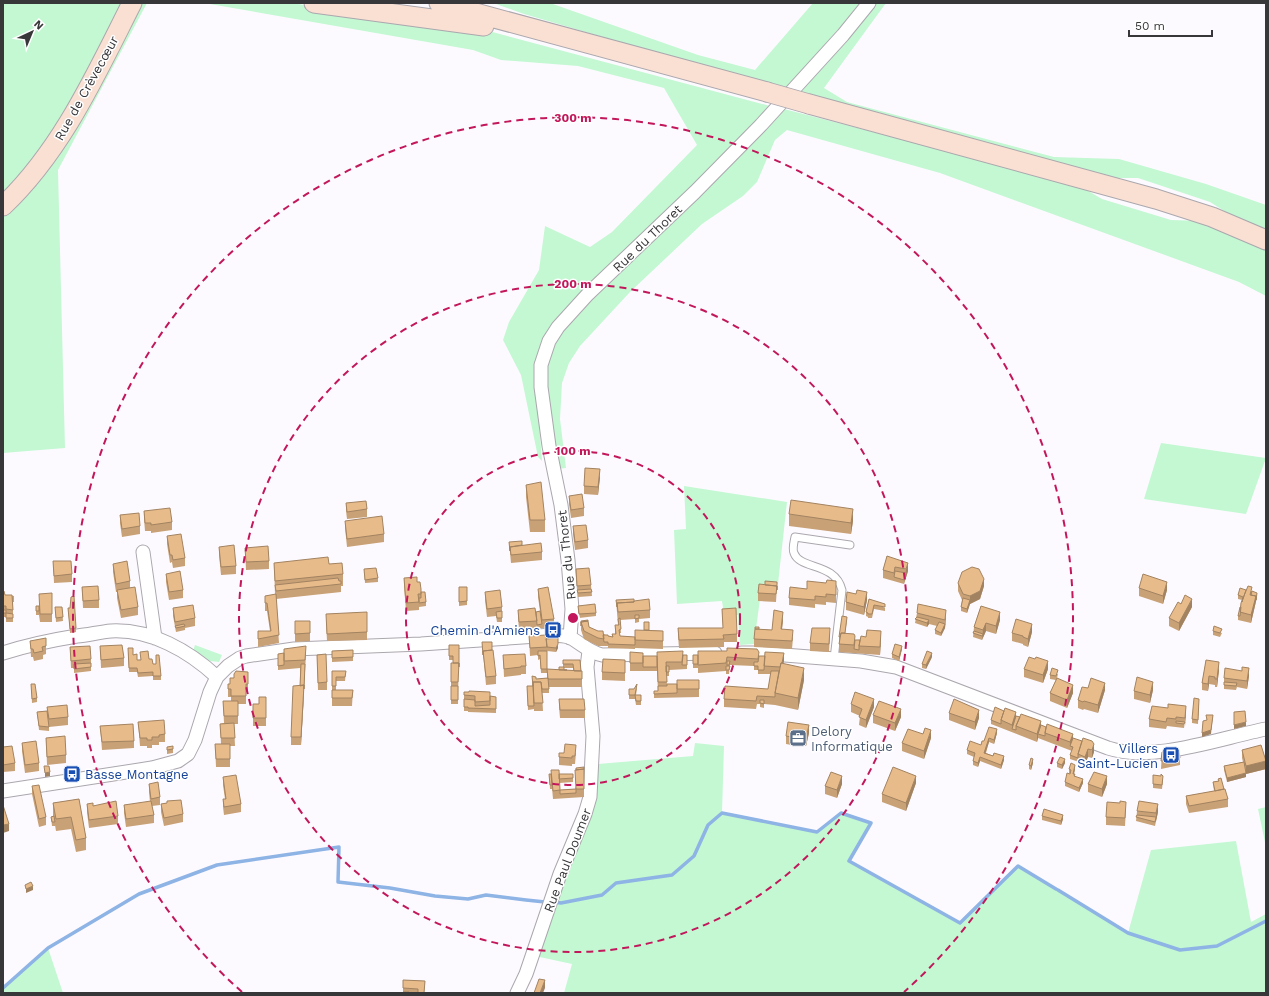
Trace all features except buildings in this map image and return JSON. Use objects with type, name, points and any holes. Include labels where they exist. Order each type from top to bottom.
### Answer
[{"type":"main road","name":"Rue de Crèvecœur","points":[[3,191],[32,157],[50,130],[68,100],[119,3]]},
{"type":"main road","name":"Rue de Crèvecœur","points":[[3,206],[41,163],[66,128],[132,3]]},
{"type":"main road","points":[[314,3],[481,26],[568,45],[631,55]]},
{"type":"main road","points":[[439,3],[1156,199],[1212,217],[1266,240]]},
{"type":"main road","points":[[480,3],[573,33],[631,55]]},
{"type":"street","name":"Rue du Thoret","points":[[570,638],[572,628],[572,609],[568,560],[561,505],[549,446],[541,387],[541,365],[549,341],[558,326],[578,304],[695,192],[765,121],[847,30],[869,3]]},
{"type":"street","points":[[143,552],[154,638]]},
{"type":"street","points":[[3,653],[44,642],[110,631],[128,632],[154,638],[171,644],[194,658],[217,677]]},
{"type":"street","points":[[3,791],[152,768],[184,758],[192,748],[210,692],[217,677],[228,666],[240,658],[276,651],[546,636],[570,638],[589,651],[597,654],[759,653],[870,662],[904,670],[1120,752],[1134,753],[1170,750],[1266,729]]},
{"type":"street","name":"Rue Paul Doumer","points":[[517,993],[526,974],[560,874],[585,814],[590,797],[593,736],[587,667],[589,651]]},
{"type":"lane","points":[[834,659],[842,590],[840,583],[836,577],[828,572],[798,559],[794,553],[793,545],[795,537],[850,545]]},
{"type":"green space","points":[[3,3],[147,3],[58,170],[65,448],[3,453]]},
{"type":"green space","points":[[204,3],[291,3],[485,30],[770,106],[741,139],[602,276],[535,367],[542,461],[538,457],[521,375],[503,340],[509,322],[539,270],[545,226],[590,247],[612,232],[697,145],[664,88],[578,66],[501,60],[473,50]]},
{"type":"green space","points":[[493,3],[550,3],[698,55],[755,70],[813,3],[861,3],[787,88],[747,79],[524,14]]},
{"type":"green space","points":[[873,3],[886,3],[824,88],[847,102],[1054,157],[1119,159],[1206,184],[1266,205],[1266,230],[1240,221],[1210,202],[1138,178],[1110,178],[800,91]]},
{"type":"green space","points":[[784,109],[1078,185],[1102,199],[1171,220],[1202,221],[1266,247],[1266,296],[1239,282],[940,173],[787,130],[775,140],[757,182],[743,196],[702,224],[630,292],[580,346],[569,363],[562,383],[560,419],[566,468],[556,469],[546,373],[548,353],[561,333],[616,274]]},
{"type":"green space","points":[[1161,443],[1266,458],[1246,514],[1144,499]]},
{"type":"green space","points":[[684,486],[787,502],[778,584],[762,584],[754,644],[740,645],[738,615],[724,615],[722,601],[677,604],[674,530],[686,529]]},
{"type":"green space","points":[[195,645],[222,655],[219,662],[210,661],[193,651]]},
{"type":"green space","points":[[695,743],[724,746],[722,813],[817,832],[841,813],[871,823],[849,861],[959,923],[1018,866],[1128,933],[1151,850],[1236,841],[1251,922],[1266,914],[1266,993],[564,993],[572,964],[535,956],[595,799],[598,764],[693,756]]},
{"type":"green space","points":[[1266,807],[1266,847],[1258,809]]},
{"type":"green space","points":[[48,948],[63,993],[3,993],[3,988]]},
{"type":"waterway","points":[[554,902],[561,903],[602,895],[616,883],[672,875],[694,856],[708,825],[722,813],[817,832],[841,813],[871,823],[849,861],[960,923],[1018,866],[1056,889]]},
{"type":"waterway","points":[[3,988],[48,948],[139,894],[217,865],[339,847],[338,882],[390,888],[435,896],[468,899],[486,895],[545,902]]},
{"type":"waterway","points":[[1058,890],[1128,933],[1180,950],[1217,946],[1266,921]]},
{"type":"place","name":"Chemin d'Amiens","points":[[553,630]]},
{"type":"place","name":"Delory Informatique","points":[[798,738]]},
{"type":"place","name":"Villers Saint-Lucien","points":[[1171,755]]},
{"type":"place","name":"Basse Montagne","points":[[72,774]]}]
